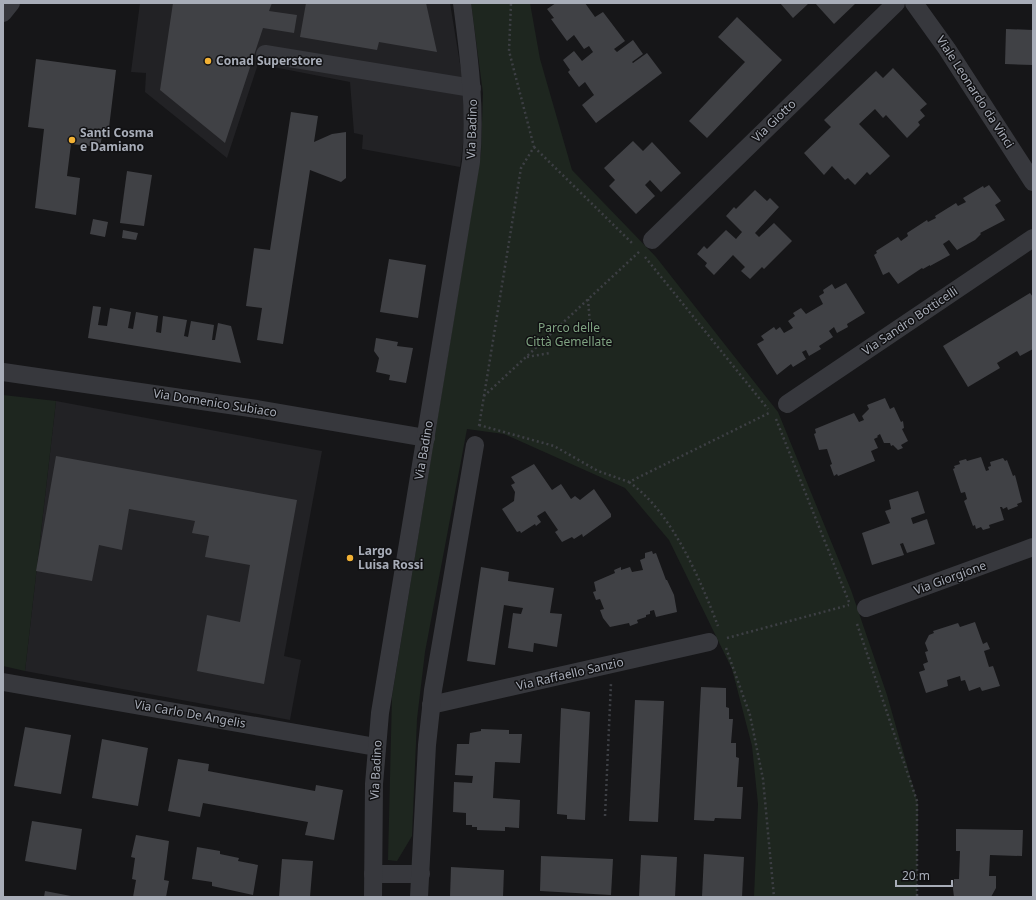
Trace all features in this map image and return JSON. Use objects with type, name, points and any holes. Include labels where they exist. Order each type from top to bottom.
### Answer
[{"type":"street","name":"Via Badino","points":[[373,897],[376,747],[380,713],[471,162],[474,125],[472,88],[462,3]]},
{"type":"street","name":"Via Giotto","points":[[646,245],[896,3]]},
{"type":"street","name":"Viale Leonardo da Vinci","points":[[914,3],[947,49],[1033,182]]},
{"type":"street","points":[[265,54],[472,88]]},
{"type":"street","name":"Via Sandro Botticelli","points":[[788,404],[1033,238]]},
{"type":"street","name":"Via Domenico Subiaco","points":[[3,372],[257,409],[426,438]]},
{"type":"street","points":[[419,897],[431,705],[475,445]]},
{"type":"street","name":"Via Giorgione","points":[[856,611],[1033,547]]},
{"type":"street","name":"Via Raffaello Sanzio","points":[[431,705],[716,640]]},
{"type":"street","name":"Via Carlo De Angelis","points":[[3,682],[376,747]]},
{"type":"street","points":[[373,874],[421,874]]},
{"type":"path","points":[[511,3],[509,51],[534,147],[646,245],[775,416],[856,611],[917,801],[917,897]]},
{"type":"path","points":[[475,445],[521,168],[534,147]]},
{"type":"path","points":[[484,396],[646,245]]},
{"type":"path","points":[[588,299],[590,325]]},
{"type":"path","points":[[526,357],[550,353]]},
{"type":"path","points":[[629,482],[788,404]]},
{"type":"path","points":[[479,425],[554,446],[598,471],[629,482],[642,491],[679,539],[716,640],[750,715],[763,779],[774,897]]},
{"type":"path","points":[[716,640],[856,611]]},
{"type":"path","points":[[605,816],[612,664]]},
{"type":"shaded area","points":[[140,3],[450,3],[462,76],[465,127],[460,167],[362,149],[363,135],[354,133],[350,82],[258,64],[227,158],[145,92],[146,73],[131,72]]},
{"type":"shaded area","points":[[56,401],[322,451],[284,656],[301,660],[290,720],[25,671]]},
{"type":"green space","name":"Parco delle Città Gemellate","points":[[471,3],[530,3],[540,59],[572,170],[656,257],[778,412],[851,590],[887,695],[918,804],[917,897],[754,897],[758,804],[752,746],[732,669],[669,540],[625,488],[504,434],[467,429],[425,652],[417,719],[412,836],[397,861],[388,860],[392,696],[481,153],[483,93]]},
{"type":"green space","points":[[3,395],[56,401],[25,671],[3,666]]},
{"type":"building","name":"Conad Superstore","points":[[173,3],[272,3],[269,11],[297,15],[294,33],[263,28],[225,143],[160,90]]},
{"type":"building","points":[[306,3],[426,3],[437,52],[379,42],[377,50],[300,37]]},
{"type":"building","points":[[556,3],[585,3],[595,17],[603,12],[625,41],[614,49],[617,52],[633,40],[643,54],[632,62],[633,63],[647,53],[662,73],[596,123],[582,105],[594,95],[585,82],[579,87],[568,72],[570,70],[563,60],[574,51],[582,61],[593,52],[589,46],[584,49],[574,35],[567,41],[551,19],[554,18],[547,9]]},
{"type":"building","points":[[780,3],[809,3],[793,18]]},
{"type":"building","points":[[815,3],[856,3],[834,24]]},
{"type":"building","points":[[737,17],[782,60],[707,138],[689,121],[745,62],[718,37]]},
{"type":"building","points":[[1006,29],[1033,30],[1033,65],[1005,64]]},
{"type":"building","name":"Santi Cosma e Damiano","points":[[36,59],[116,70],[108,136],[102,136],[100,147],[71,144],[67,176],[80,178],[76,215],[35,208],[44,129],[28,127]]},
{"type":"building","points":[[893,68],[927,104],[920,110],[925,116],[918,122],[920,125],[907,138],[886,115],[883,118],[875,109],[859,124],[890,156],[870,175],[867,172],[855,185],[848,178],[845,180],[832,166],[824,175],[804,153],[831,127],[824,120],[876,71],[883,78]]},
{"type":"building","points":[[291,112],[318,116],[314,142],[332,134],[346,132],[346,178],[341,182],[310,170],[283,344],[257,340],[262,308],[246,306],[254,248],[270,250]]},
{"type":"building","points":[[633,141],[643,151],[652,142],[681,173],[661,192],[650,180],[645,185],[655,196],[636,214],[609,186],[615,180],[604,168]]},
{"type":"building","points":[[127,171],[152,175],[144,226],[120,223]]},
{"type":"building","points":[[989,185],[1001,201],[995,205],[1005,220],[980,233],[981,234],[975,240],[957,250],[949,240],[943,244],[950,255],[930,266],[923,269],[922,268],[898,284],[889,272],[883,275],[874,255],[877,253],[876,251],[898,237],[901,241],[908,236],[907,233],[927,220],[928,222],[936,218],[935,216],[956,203],[958,206],[966,202],[963,198],[983,186],[984,188]]},
{"type":"building","points":[[755,190],[767,201],[770,198],[779,207],[755,233],[759,237],[774,223],[792,241],[764,269],[762,267],[750,279],[741,271],[745,267],[733,255],[714,275],[705,266],[707,263],[697,254],[704,246],[707,249],[726,230],[736,239],[742,232],[726,216],[734,207],[736,209]]},
{"type":"building","points":[[93,219],[108,222],[105,237],[90,234]]},
{"type":"building","points":[[123,230],[138,233],[136,240],[122,238]]},
{"type":"building","points":[[389,259],[426,265],[418,318],[380,312]]},
{"type":"building","points":[[846,283],[865,313],[847,324],[848,327],[837,333],[834,327],[829,331],[833,337],[819,346],[821,349],[809,356],[806,350],[802,352],[806,359],[793,367],[791,364],[777,375],[757,344],[764,340],[761,336],[774,327],[776,330],[780,327],[784,333],[793,328],[788,321],[795,316],[793,313],[801,308],[806,314],[823,304],[819,296],[824,293],[823,290],[832,284],[835,289]]},
{"type":"building","points":[[1030,293],[1033,297],[1033,349],[1020,356],[1017,351],[997,363],[1000,368],[968,387],[943,346]]},
{"type":"building","points":[[93,306],[101,307],[98,325],[107,326],[110,308],[131,312],[128,328],[133,329],[136,312],[158,316],[156,332],[161,333],[163,316],[187,320],[184,336],[188,337],[191,321],[214,325],[212,340],[215,340],[218,323],[231,326],[241,363],[88,338]]},
{"type":"building","points":[[376,338],[398,342],[397,346],[413,348],[406,383],[389,380],[390,375],[376,372],[379,358],[374,351]]},
{"type":"building","points":[[885,398],[890,409],[894,407],[901,422],[903,421],[904,428],[902,429],[908,441],[901,445],[903,448],[898,450],[893,445],[891,446],[890,443],[884,443],[880,434],[874,439],[878,448],[871,451],[875,461],[838,476],[837,474],[834,476],[827,449],[819,450],[814,434],[816,433],[815,429],[854,413],[859,422],[864,420],[862,416],[869,409],[867,405]]},
{"type":"building","points":[[56,456],[297,500],[264,684],[197,671],[207,615],[240,622],[250,565],[205,557],[209,536],[192,533],[195,521],[129,509],[122,550],[99,545],[92,581],[36,571]]},
{"type":"building","points":[[981,457],[986,471],[989,470],[988,467],[991,466],[990,462],[1003,458],[1005,461],[1007,460],[1013,476],[1015,475],[1022,502],[1017,504],[1018,506],[1008,510],[1007,507],[1003,509],[1000,507],[1004,520],[989,525],[990,528],[983,530],[981,527],[976,529],[975,525],[973,526],[964,501],[967,499],[965,492],[961,493],[953,469],[955,468],[954,466],[960,464],[959,461],[966,459],[967,461]]},
{"type":"building","points":[[534,464],[552,490],[561,484],[571,499],[575,496],[580,500],[594,489],[611,514],[611,517],[583,537],[582,534],[574,539],[572,537],[562,542],[555,532],[558,530],[545,511],[537,516],[541,522],[536,526],[535,524],[521,533],[520,531],[517,532],[502,509],[514,501],[515,492],[511,485],[515,483],[511,477]]},
{"type":"building","points":[[918,491],[925,513],[911,518],[913,524],[927,519],[935,544],[907,553],[903,543],[900,544],[904,555],[872,565],[862,533],[890,523],[885,511],[891,509],[889,500]]},
{"type":"building","points":[[652,551],[653,554],[656,553],[666,580],[674,595],[677,612],[656,617],[654,610],[650,611],[650,614],[646,615],[646,617],[637,620],[638,623],[630,626],[629,623],[610,627],[603,618],[600,610],[604,609],[600,599],[596,600],[593,592],[596,591],[594,582],[615,573],[614,570],[621,567],[621,570],[630,567],[632,572],[643,570],[640,560],[645,558],[645,553]]},
{"type":"building","points":[[481,567],[509,572],[508,581],[554,588],[550,613],[562,614],[557,647],[534,643],[533,652],[508,648],[513,613],[521,614],[523,608],[504,605],[495,665],[467,661]]},
{"type":"building","points":[[975,622],[983,644],[987,642],[990,649],[984,651],[989,667],[993,666],[1000,686],[982,691],[980,687],[969,691],[965,680],[961,681],[960,676],[947,680],[948,686],[926,693],[919,672],[925,670],[923,664],[928,662],[925,652],[928,651],[925,643],[929,635],[934,633],[933,631],[958,623],[960,627]]},
{"type":"building","points":[[701,687],[726,688],[726,707],[729,708],[729,719],[733,719],[731,743],[736,743],[736,757],[739,758],[737,787],[743,787],[741,819],[715,818],[714,821],[694,820]]},
{"type":"building","points":[[635,700],[664,701],[658,822],[629,821]]},
{"type":"building","points":[[561,708],[590,712],[585,820],[567,819],[567,815],[557,814]]},
{"type":"building","points":[[25,727],[71,735],[61,794],[14,786]]},
{"type":"building","points":[[481,729],[509,730],[509,734],[522,734],[520,763],[495,762],[493,798],[520,800],[519,828],[505,827],[505,831],[477,830],[477,827],[466,825],[466,813],[453,812],[454,782],[472,783],[473,776],[455,775],[457,744],[469,744],[470,733],[481,731]]},
{"type":"building","points":[[102,739],[148,748],[138,806],[92,798]]},
{"type":"building","points":[[178,759],[209,764],[208,771],[315,791],[316,785],[343,790],[334,840],[305,835],[308,822],[203,803],[200,817],[168,811]]},
{"type":"building","points":[[32,821],[82,829],[76,870],[25,861]]},
{"type":"building","points":[[956,829],[1023,830],[1022,856],[990,855],[989,876],[996,876],[996,888],[991,897],[954,897],[954,879],[959,879],[960,851],[956,851]]},
{"type":"building","points":[[136,835],[169,841],[164,880],[169,881],[166,897],[133,897],[136,880],[132,879],[135,858],[131,857]]},
{"type":"building","points":[[197,847],[220,851],[220,854],[239,858],[238,861],[258,865],[253,895],[212,886],[212,882],[192,879]]},
{"type":"building","points":[[704,854],[744,857],[742,897],[702,897]]},
{"type":"building","points":[[641,855],[677,857],[675,897],[639,897]]},
{"type":"building","points":[[541,856],[613,859],[611,895],[540,891]]},
{"type":"building","points":[[282,859],[313,861],[310,897],[279,897]]},
{"type":"building","points":[[451,867],[504,870],[503,897],[450,897]]},
{"type":"building","points":[[45,891],[71,896],[71,897],[44,897]]},
{"type":"place","name":"Conad Superstore","points":[[208,61]]},
{"type":"place","name":"Santi Cosma e Damiano","points":[[72,140]]},
{"type":"place","name":"Largo Luisa Rossi","points":[[350,558]]}]
